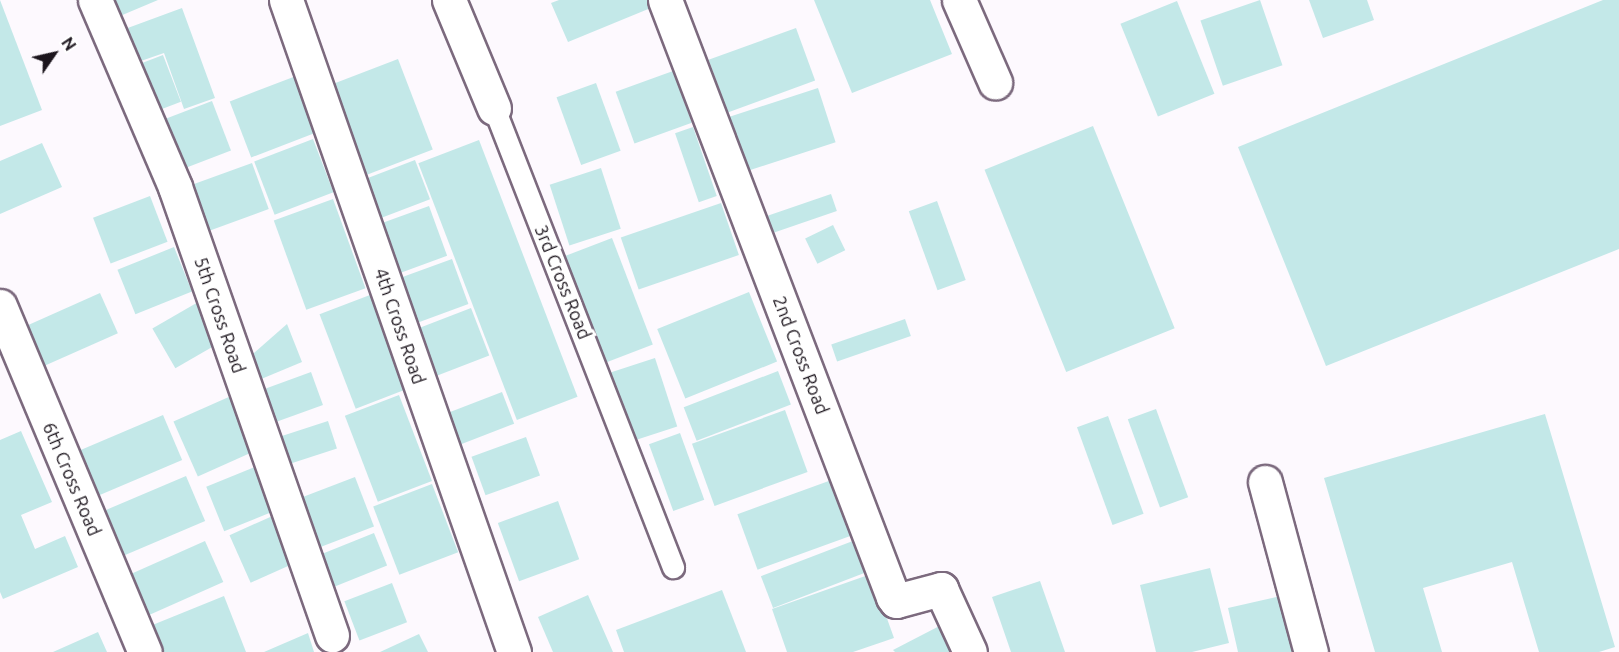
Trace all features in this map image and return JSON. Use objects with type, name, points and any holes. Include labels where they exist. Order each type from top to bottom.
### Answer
[{"type":"street","name":"5th Cross Road","points":[[95,0],[175,187],[332,635]]},
{"type":"street","name":"4th Cross Road","points":[[286,0],[514,652]]},
{"type":"street","name":"3rd Cross Road","points":[[449,0],[494,108]]},
{"type":"street","name":"2nd Cross Road","points":[[665,0],[893,597],[896,601],[941,589],[969,652]]},
{"type":"street","points":[[959,0],[995,82]]},
{"type":"street","name":"6th Cross Road","points":[[0,306],[145,652]]},
{"type":"street","points":[[1265,482],[1311,652]]},
{"type":"lane","name":"3rd Cross Road","points":[[494,108],[673,567]]},
{"type":"building","points":[[0,0],[42,110],[0,126]]},
{"type":"building","points":[[114,0],[158,0],[120,16]]},
{"type":"building","points":[[559,0],[656,0],[658,5],[568,42],[551,3]]},
{"type":"building","points":[[814,0],[930,0],[952,54],[852,93]]},
{"type":"building","points":[[1260,0],[1282,65],[1223,86],[1200,21]]},
{"type":"building","points":[[1309,0],[1367,0],[1374,20],[1323,38]]},
{"type":"building","points":[[1603,0],[1619,0],[1619,249],[1326,366],[1238,147]]},
{"type":"building","points":[[1177,1],[1214,94],[1158,117],[1120,24]]},
{"type":"building","points":[[182,8],[215,98],[184,109],[164,53],[138,62],[125,29]]},
{"type":"building","points":[[796,28],[815,81],[728,112],[709,60]]},
{"type":"building","points":[[163,55],[181,102],[155,112],[137,65]]},
{"type":"building","points":[[398,59],[433,150],[364,176],[329,86]]},
{"type":"building","points":[[673,71],[692,123],[634,144],[616,92]]},
{"type":"building","points":[[296,76],[318,132],[251,157],[230,101]]},
{"type":"building","points":[[596,83],[621,151],[581,165],[557,97]]},
{"type":"building","points":[[818,88],[836,142],[747,171],[730,117]]},
{"type":"building","points":[[212,101],[231,150],[177,171],[158,122]]},
{"type":"building","points":[[1093,126],[1175,328],[1066,372],[985,170]]},
{"type":"building","points":[[693,127],[717,196],[699,202],[675,133]]},
{"type":"building","points":[[313,139],[333,192],[275,215],[254,162]]},
{"type":"building","points":[[479,140],[578,397],[517,420],[418,163]]},
{"type":"building","points":[[42,143],[62,187],[0,214],[0,161]]},
{"type":"building","points":[[415,160],[430,199],[373,221],[358,182]]},
{"type":"building","points":[[252,163],[269,209],[204,233],[187,187]]},
{"type":"building","points":[[601,168],[621,229],[569,246],[550,185]]},
{"type":"building","points":[[831,194],[837,211],[774,233],[768,216]]},
{"type":"building","points":[[150,196],[168,242],[111,264],[93,218]]},
{"type":"building","points":[[333,199],[365,288],[306,310],[274,221]]},
{"type":"building","points":[[937,201],[966,280],[938,290],[909,211]]},
{"type":"building","points":[[721,203],[739,255],[639,290],[621,238]]},
{"type":"building","points":[[429,206],[447,256],[393,276],[374,226]]},
{"type":"building","points":[[833,225],[845,250],[817,264],[805,239]]},
{"type":"building","points":[[612,238],[653,344],[603,363],[563,257]]},
{"type":"building","points":[[174,247],[192,292],[135,314],[117,270]]},
{"type":"building","points":[[452,259],[468,304],[412,325],[396,280]]},
{"type":"building","points":[[383,290],[419,384],[356,409],[320,314]]},
{"type":"building","points":[[749,292],[777,362],[685,399],[657,329]]},
{"type":"building","points":[[100,293],[118,333],[41,367],[23,327]]},
{"type":"building","points":[[200,301],[223,341],[175,368],[152,328]]},
{"type":"building","points":[[471,308],[489,356],[434,377],[416,329]]},
{"type":"building","points":[[905,319],[911,336],[837,361],[831,344]]},
{"type":"building","points":[[287,324],[302,362],[254,382],[245,361]]},
{"type":"building","points":[[655,358],[677,426],[634,441],[611,372]]},
{"type":"building","points":[[778,371],[791,405],[697,441],[684,407]]},
{"type":"building","points":[[311,372],[323,405],[268,425],[256,392]]},
{"type":"building","points":[[502,392],[514,424],[459,445],[447,413]]},
{"type":"building","points":[[399,395],[432,481],[378,502],[345,416]]},
{"type":"building","points":[[231,396],[255,451],[198,476],[173,422]]},
{"type":"building","points":[[1156,409],[1188,497],[1160,508],[1128,419]]},
{"type":"building","points":[[785,410],[808,472],[715,506],[692,444]]},
{"type":"building","points":[[1545,414],[1615,647],[1599,652],[1539,652],[1512,562],[1423,588],[1442,652],[1375,652],[1324,478]]},
{"type":"building","points":[[163,415],[182,460],[97,496],[78,451]]},
{"type":"building","points":[[1108,416],[1144,514],[1113,525],[1077,427]]},
{"type":"building","points":[[328,421],[337,449],[281,467],[272,439]]},
{"type":"building","points":[[21,431],[52,502],[21,515],[35,549],[65,536],[78,567],[3,599],[0,592],[0,440]]},
{"type":"building","points":[[680,433],[704,500],[673,511],[649,444]]},
{"type":"building","points":[[526,437],[540,476],[486,495],[471,457]]},
{"type":"building","points":[[260,465],[278,510],[224,531],[206,487]]},
{"type":"building","points":[[186,476],[205,521],[120,557],[101,512]]},
{"type":"building","points":[[355,477],[374,526],[320,547],[301,498]]},
{"type":"building","points":[[837,478],[857,533],[758,570],[737,514]]},
{"type":"building","points":[[432,484],[458,552],[399,575],[373,507]]},
{"type":"building","points":[[558,501],[579,559],[519,581],[498,523]]},
{"type":"building","points":[[277,514],[298,562],[251,583],[229,535]]},
{"type":"building","points":[[374,533],[387,565],[334,587],[321,554]]},
{"type":"building","points":[[858,539],[870,571],[773,608],[761,576]]},
{"type":"building","points":[[205,541],[223,582],[140,619],[122,578]]},
{"type":"building","points":[[1210,568],[1229,643],[1192,652],[1156,652],[1140,585]]},
{"type":"building","points":[[871,574],[894,638],[853,652],[787,652],[772,609]]},
{"type":"building","points":[[1040,581],[1065,652],[1011,652],[992,597]]},
{"type":"building","points":[[392,583],[407,622],[359,640],[344,601]]},
{"type":"building","points":[[722,590],[746,652],[624,652],[616,630]]},
{"type":"building","points":[[588,595],[613,652],[553,652],[538,617]]},
{"type":"building","points":[[1285,595],[1298,652],[1238,652],[1228,608]]},
{"type":"building","points":[[224,596],[246,652],[154,652],[145,628]]},
{"type":"building","points":[[951,620],[957,652],[895,652],[893,650]]},
{"type":"building","points":[[98,632],[107,652],[53,652]]},
{"type":"building","points":[[308,633],[314,652],[264,652]]},
{"type":"building","points":[[419,634],[428,652],[380,652]]}]
